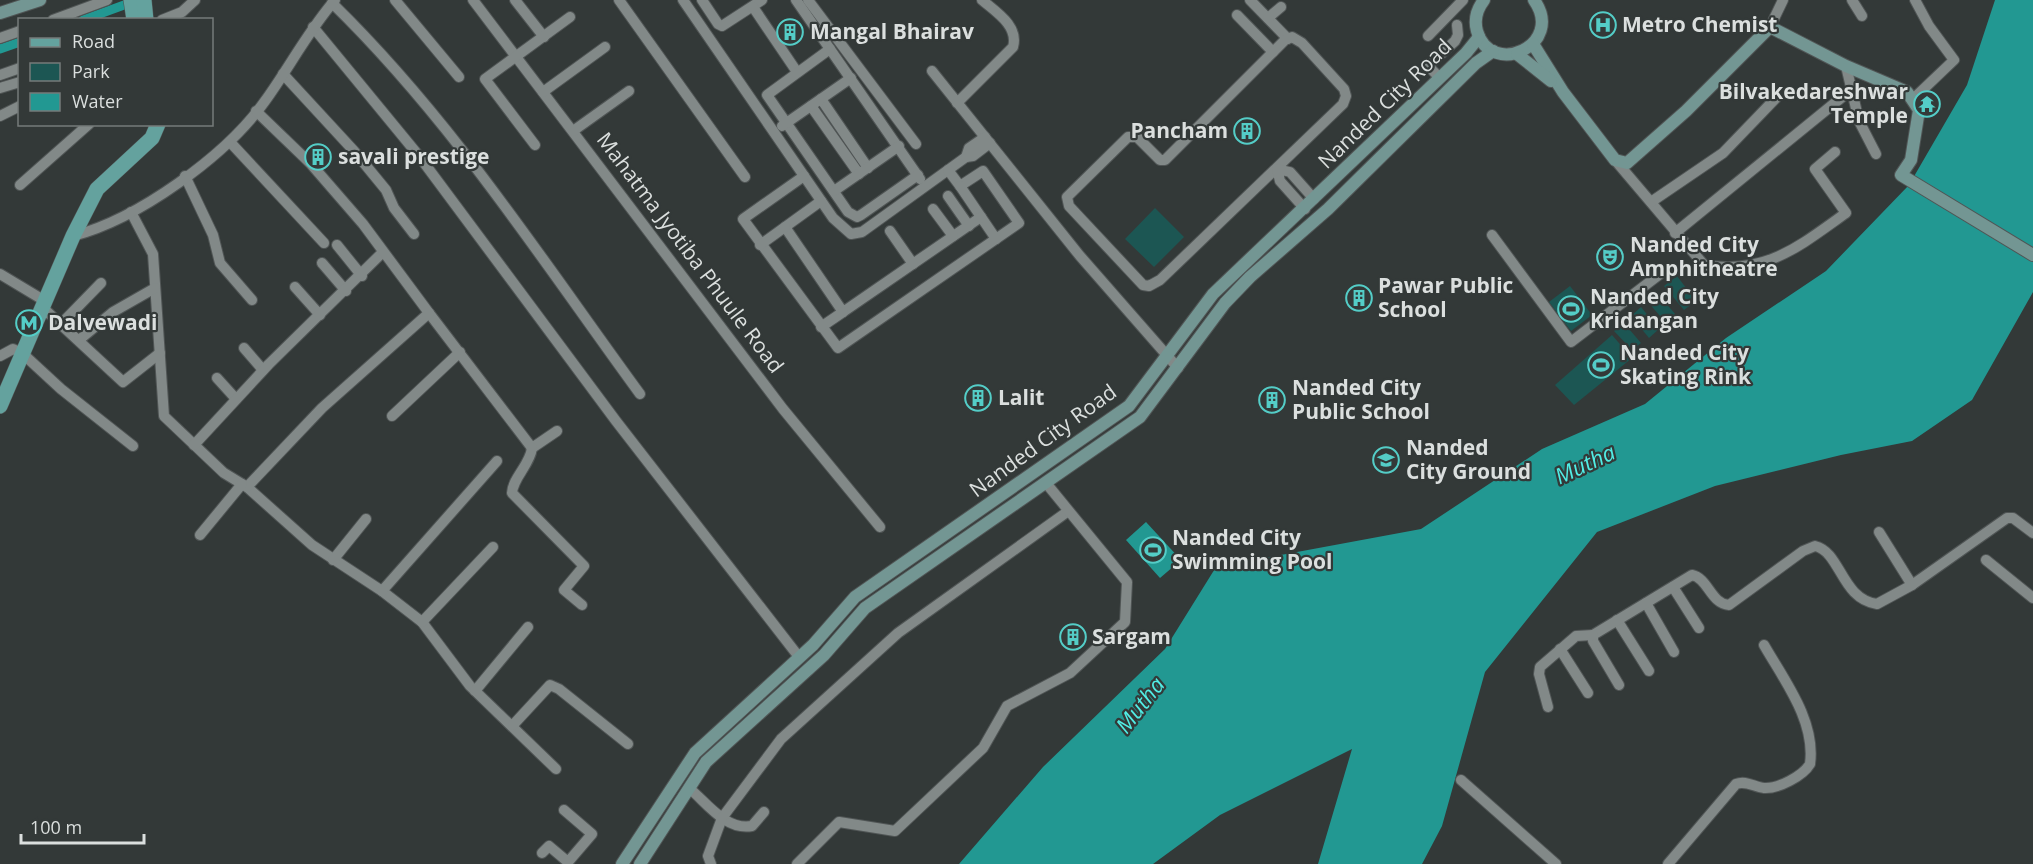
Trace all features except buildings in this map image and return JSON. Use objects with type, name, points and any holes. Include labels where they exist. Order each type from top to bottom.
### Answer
[{"type":"main road","points":[[131,0],[134,18]]},
{"type":"main road","points":[[144,0],[146,18]]},
{"type":"main road","points":[[0,406],[73,236],[97,189],[152,138],[157,126]]},
{"type":"main road","points":[[92,200],[109,189],[145,158],[161,141],[167,126]]},
{"type":"street","points":[[0,13],[40,0]]},
{"type":"street","points":[[58,18],[107,0]]},
{"type":"street","points":[[167,18],[182,12],[195,0]]},
{"type":"street","points":[[395,0],[459,77]]},
{"type":"street","name":"Mahatma Jyotiba Phuule Road","points":[[473,0],[783,409],[880,527]]},
{"type":"street","points":[[515,0],[544,37]]},
{"type":"street","points":[[618,0],[745,177]]},
{"type":"street","points":[[797,72],[758,3],[722,26],[700,0],[686,4],[833,218],[851,234],[857,234],[966,157],[974,156],[988,140]]},
{"type":"street","points":[[796,0],[925,186]]},
{"type":"street","points":[[808,0],[916,144]]},
{"type":"street","points":[[957,103],[1013,47],[1015,40],[1009,23],[982,0]]},
{"type":"street","points":[[1428,36],[1463,0]]},
{"type":"street","name":"Nanded City Road","points":[[640,864],[689,788],[713,756],[824,655],[865,608],[1140,417],[1225,303],[1250,277],[1328,209],[1476,63],[1493,51],[1479,37],[1476,16],[1484,0]]},
{"type":"street","points":[[1615,160],[1627,163],[1632,160],[1686,111],[1770,27],[1783,0]]},
{"type":"street","points":[[1852,0],[1862,16]]},
{"type":"street","points":[[1914,98],[1954,60],[1929,26],[1916,0]]},
{"type":"street","points":[[73,236],[90,231],[131,212],[230,142],[256,111],[313,27],[334,2],[380,49],[466,153],[640,394]]},
{"type":"street","points":[[1255,2],[1288,39]]},
{"type":"street","points":[[1493,51],[1503,55],[1517,54],[1533,44],[1542,27],[1539,2]]},
{"type":"street","points":[[1268,18],[1281,7]]},
{"type":"street","points":[[1237,15],[1273,52]]},
{"type":"street","points":[[535,145],[485,79],[570,17]]},
{"type":"street","points":[[1440,78],[1428,66],[1455,40],[1458,35],[1457,25]]},
{"type":"street","points":[[313,27],[419,156],[616,421],[799,657]]},
{"type":"street","points":[[1770,27],[1846,66],[1907,92],[1914,98],[1919,111],[1917,131],[1911,160],[1900,175],[2033,255]]},
{"type":"street","points":[[0,38],[18,32]]},
{"type":"street","points":[[1292,37],[1302,43],[1344,89],[1346,96],[1343,104],[1160,280],[1149,286],[1143,285],[1066,201],[1067,197],[1128,137],[1137,137],[1160,160],[1165,160],[1273,52],[1292,37]]},
{"type":"street","name":"Nanded City Road","points":[[622,864],[695,753],[799,657],[855,597],[1129,406],[1168,357],[1213,294],[1305,209],[1479,37]]},
{"type":"street","points":[[1533,44],[1563,92],[1615,160],[1704,265],[1723,268],[1769,262],[1790,253],[1846,213],[1815,169],[1835,152]]},
{"type":"street","points":[[543,92],[605,47]]},
{"type":"street","points":[[830,49],[767,95],[848,212],[857,217],[918,175]]},
{"type":"street","points":[[1517,54],[1563,92]]},
{"type":"street","points":[[1846,66],[1859,121],[1876,154]]},
{"type":"street","points":[[0,75],[18,69]]},
{"type":"street","points":[[932,71],[1080,256],[1178,368]]},
{"type":"street","points":[[283,74],[354,150],[386,190],[394,208],[414,234]]},
{"type":"street","points":[[774,132],[851,78]]},
{"type":"street","points":[[0,88],[18,83]]},
{"type":"street","points":[[1675,233],[1852,89]]},
{"type":"street","points":[[573,131],[629,91]]},
{"type":"street","points":[[1652,202],[1723,153],[1776,98]]},
{"type":"street","points":[[821,99],[864,171]]},
{"type":"street","points":[[811,106],[864,171]]},
{"type":"street","points":[[0,116],[18,107]]},
{"type":"street","points":[[256,111],[311,164],[363,224],[382,253],[412,288],[532,448],[531,458],[514,484],[512,493],[584,566],[564,590],[582,604]]},
{"type":"street","points":[[20,185],[88,126]]},
{"type":"street","points":[[230,142],[324,243]]},
{"type":"street","points":[[834,191],[899,146]]},
{"type":"street","points":[[1277,169],[1290,172],[1314,199]]},
{"type":"street","points":[[1277,169],[1280,181],[1305,209]]},
{"type":"street","points":[[948,170],[996,238]]},
{"type":"street","points":[[804,176],[744,219],[760,245],[838,348],[1019,223],[983,171],[960,186]]},
{"type":"street","points":[[185,176],[213,236],[220,264],[252,300]]},
{"type":"street","points":[[948,196],[969,226]]},
{"type":"street","points":[[760,245],[821,201]]},
{"type":"street","points":[[933,209],[953,236]]},
{"type":"street","points":[[131,212],[153,254],[164,416],[224,473],[244,486],[312,546],[382,591],[422,622],[475,691],[556,770]]},
{"type":"street","points":[[821,327],[981,217]]},
{"type":"street","points":[[785,227],[843,312]]},
{"type":"street","points":[[890,231],[913,264]]},
{"type":"street","points":[[1492,235],[1571,342],[1660,274]]},
{"type":"street","points":[[337,245],[362,276]]},
{"type":"street","points":[[194,444],[263,370],[362,276],[382,253]]},
{"type":"street","points":[[322,263],[346,291]]},
{"type":"street","points":[[0,274],[44,304],[61,324],[123,382],[160,353]]},
{"type":"street","points":[[61,324],[101,283]]},
{"type":"street","points":[[295,287],[320,315]]},
{"type":"street","points":[[79,340],[113,312],[154,288]]},
{"type":"street","points":[[200,535],[244,486],[322,408],[429,313]]},
{"type":"street","points":[[244,348],[263,370]]},
{"type":"street","points":[[0,356],[13,349],[22,353],[61,389],[133,446]]},
{"type":"street","points":[[392,416],[460,352]]},
{"type":"street","points":[[217,378],[236,399]]},
{"type":"street","points":[[532,448],[557,431]]},
{"type":"street","points":[[382,591],[497,461]]},
{"type":"street","points":[[797,864],[839,822],[895,831],[983,748],[1007,706],[1070,673],[1125,622],[1127,582],[1067,512],[1046,483]]},
{"type":"street","points":[[711,864],[708,856],[722,818],[781,739],[898,633],[1067,512]]},
{"type":"street","points":[[1548,707],[1539,670],[1560,649],[1580,634],[1593,635],[1695,575],[1720,602],[1729,605],[1803,551],[1815,546],[1825,551],[1862,601],[1877,604],[1912,585],[2007,518],[2013,518],[2033,533]]},
{"type":"street","points":[[333,560],[366,519]]},
{"type":"street","points":[[1879,532],[1912,585]]},
{"type":"street","points":[[422,622],[493,547]]},
{"type":"street","points":[[1986,560],[2033,598]]},
{"type":"street","points":[[1673,586],[1699,628]]},
{"type":"street","points":[[1646,603],[1674,652]]},
{"type":"street","points":[[839,615],[851,624]]},
{"type":"street","points":[[1617,620],[1649,671]]},
{"type":"street","points":[[475,691],[528,627]]},
{"type":"street","points":[[1593,635],[1595,645],[1619,686]]},
{"type":"street","points":[[1668,864],[1736,784],[1745,782],[1772,787],[1803,773],[1810,764],[1805,723],[1794,696],[1764,645]]},
{"type":"street","points":[[1560,649],[1588,693]]},
{"type":"street","points":[[513,726],[550,685],[559,689],[628,744]]},
{"type":"street","points":[[1461,780],[1556,864]]},
{"type":"street","points":[[689,788],[722,818],[743,828],[752,826],[764,812]]},
{"type":"street","points":[[542,853],[549,846],[568,862],[592,834],[564,810]]},
{"type":"green space","points":[[1155,208],[1184,237],[1154,267],[1125,239]]},
{"type":"green space","points":[[1677,276],[1696,301],[1684,310],[1664,286]]},
{"type":"green space","name":"Nanded City Kridangan","points":[[1570,286],[1592,315],[1571,331],[1549,302]]},
{"type":"green space","points":[[1657,293],[1676,315],[1667,324],[1647,301]]},
{"type":"green space","points":[[1641,307],[1659,329],[1649,338],[1631,316]]},
{"type":"green space","points":[[1624,323],[1641,343],[1632,350],[1614,331]]},
{"type":"green space","name":"Nanded City Skating Rink","points":[[1612,335],[1632,358],[1574,405],[1555,385]]},
{"type":"water","name":"Mutha","points":[[1995,0],[2033,0],[2033,292],[1972,400],[1912,441],[1841,455],[1715,486],[1597,532],[1485,672],[1442,826],[1422,864],[1318,864],[1352,749],[1220,815],[1153,864],[959,864],[1043,767],[1165,649],[1216,567],[1421,529],[1542,449],[1645,404],[1726,338],[1826,271],[1909,185],[1967,85]]},
{"type":"water","name":"Nanded City Swimming Pool","points":[[1146,522],[1181,560],[1160,578],[1126,540]]},
{"type":"waterway","points":[[88,18],[135,1]]},
{"type":"waterway","points":[[0,49],[18,43]]},
{"type":"place","name":"Metro Chemist","points":[[1603,25]]},
{"type":"place","name":"Mangal Bhairav","points":[[790,32]]},
{"type":"place","name":"Bilvakedareshwar Temple","points":[[1927,104]]},
{"type":"place","name":"Pancham","points":[[1247,131]]},
{"type":"place","name":"savali prestige","points":[[318,157]]},
{"type":"place","name":"Nanded City Amphitheatre","points":[[1610,257]]},
{"type":"place","name":"Pawar Public School","points":[[1359,298]]},
{"type":"place","name":"Nanded City Kridangan","points":[[1571,309]]},
{"type":"place","name":"Dalvewadi","points":[[29,323]]},
{"type":"place","name":"Nanded City Skating Rink","points":[[1601,365]]},
{"type":"place","name":"Lalit","points":[[978,398]]},
{"type":"place","name":"Nanded City Public School","points":[[1272,400]]},
{"type":"place","name":"Nanded City Ground","points":[[1386,460]]},
{"type":"place","name":"Nanded City Swimming Pool","points":[[1153,550]]},
{"type":"place","name":"Sargam","points":[[1073,637]]}]
